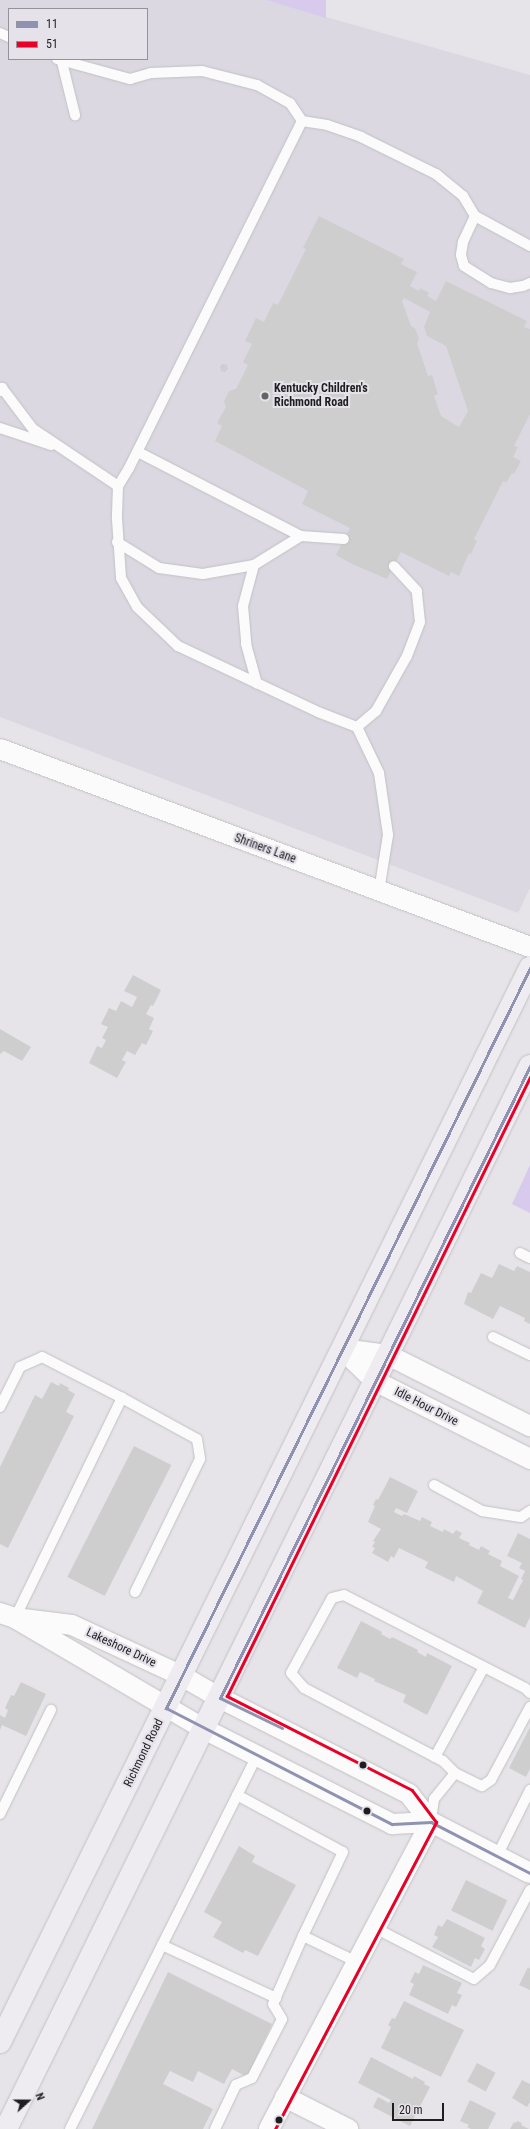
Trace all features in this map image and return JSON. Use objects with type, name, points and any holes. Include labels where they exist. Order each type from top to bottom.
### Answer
[{"type":"main road","name":"Richmond Road","points":[[0,2042],[182,1676],[342,1349],[525,991],[530,968]]},
{"type":"main road","points":[[6,2129],[220,1698],[530,1066]]},
{"type":"street","name":"Shriners Lane","points":[[0,749],[530,947]]},
{"type":"street","points":[[342,1349],[388,1355],[530,1426]]},
{"type":"street","name":"Idle Hour Drive","points":[[342,1349],[375,1381],[530,1459]]},
{"type":"street","name":"Lakeshore Drive","points":[[8,1615],[72,1625],[182,1676],[220,1698],[409,1794],[431,1822]]},
{"type":"street","name":"Lakeshore Drive","points":[[8,1615],[204,1729],[392,1824],[431,1822]]},
{"type":"street","points":[[269,2129],[431,1822],[530,1873]]},
{"type":"street","points":[[285,2097],[348,2129]]},
{"type":"lane","points":[[60,60],[75,115]]},
{"type":"lane","points":[[60,60],[130,79],[151,74],[202,71],[257,85],[290,103],[302,121],[327,125],[361,137],[436,174],[463,196],[475,216],[530,246]]},
{"type":"lane","points":[[302,121],[138,452],[118,486],[118,542],[121,578],[137,607],[178,646],[318,712],[357,727],[379,773],[388,835],[379,891]]},
{"type":"lane","points":[[475,216],[464,242],[461,255],[464,266],[491,283],[510,288],[523,286],[530,282]]},
{"type":"lane","points":[[0,391],[2,388],[33,429],[118,486]]},
{"type":"lane","points":[[0,428],[61,448]]},
{"type":"lane","points":[[138,452],[301,536],[344,539]]},
{"type":"lane","points":[[118,542],[159,568],[203,574],[254,565],[301,536]]},
{"type":"lane","points":[[254,565],[243,606],[246,644],[257,684]]},
{"type":"lane","points":[[357,727],[376,711],[407,656],[420,622],[417,591],[394,566]]},
{"type":"lane","points":[[520,1253],[530,1258]]},
{"type":"lane","points":[[493,1337],[530,1355]]},
{"type":"lane","points":[[0,1407],[20,1367],[42,1357],[197,1439],[200,1459],[135,1592]]},
{"type":"lane","points":[[8,1615],[122,1398]]},
{"type":"lane","points":[[434,1485],[482,1511],[521,1517],[530,1511]]},
{"type":"lane","points":[[530,1693],[525,1688],[344,1595],[332,1598],[291,1673],[304,1688],[443,1761],[455,1773],[482,1786],[491,1780],[530,1707]]},
{"type":"lane","points":[[435,1757],[484,1667]]},
{"type":"lane","points":[[0,1814],[51,1710]]},
{"type":"lane","points":[[70,2129],[256,1755]]},
{"type":"lane","points":[[431,1822],[434,1799],[455,1773]]},
{"type":"lane","points":[[498,1856],[530,1790]]},
{"type":"lane","points":[[214,2129],[236,2085],[252,2078],[282,2019],[273,2004],[343,1852],[237,1795]]},
{"type":"lane","points":[[375,1928],[474,1979],[490,1965],[530,1890]]},
{"type":"lane","points":[[303,1936],[357,1962]]},
{"type":"lane","points":[[162,1945],[276,1998]]},
{"type":"shaded area","name":"Kentucky Children's Richmond Road","points":[[0,0],[266,0],[530,75],[530,888],[518,913],[0,717]]},
{"type":"shaded area","points":[[266,0],[326,0],[326,18]]},
{"type":"shaded area","points":[[530,1165],[530,1213],[512,1204]]},
{"type":"building","points":[[319,216],[404,259],[401,264],[417,272],[410,286],[419,291],[420,288],[429,293],[427,296],[436,301],[446,281],[527,321],[524,327],[530,329],[530,414],[514,446],[518,447],[513,457],[521,461],[514,474],[512,473],[506,483],[503,481],[474,539],[477,541],[471,554],[469,553],[459,576],[451,572],[449,576],[401,552],[387,579],[352,564],[336,555],[350,528],[302,504],[308,491],[215,441],[222,426],[217,423],[226,407],[224,401],[229,391],[236,389],[248,365],[243,362],[252,344],[245,341],[256,318],[264,322],[273,303],[278,305],[306,249],[303,248]],"holes":[[[404,298],[430,312],[424,327],[427,336],[446,346],[468,411],[459,427],[441,416],[434,396],[438,394],[432,375],[428,376],[417,343],[419,339],[415,328],[411,326],[402,301]]]},
{"type":"building","points":[[222,364],[227,365],[228,369],[225,372],[221,371],[220,367]]},
{"type":"building","points":[[133,975],[161,990],[153,1006],[151,1005],[146,1014],[154,1018],[149,1029],[153,1031],[146,1045],[142,1043],[135,1055],[127,1051],[122,1060],[126,1062],[117,1078],[89,1063],[97,1046],[102,1048],[106,1040],[102,1038],[108,1027],[101,1024],[109,1008],[116,1011],[121,1001],[132,1007],[137,997],[124,991]]},
{"type":"building","points":[[0,1029],[31,1047],[22,1061],[4,1051],[0,1054]]},
{"type":"building","points":[[499,1264],[514,1271],[517,1266],[530,1272],[530,1324],[524,1321],[525,1318],[500,1306],[493,1319],[464,1304],[468,1292],[471,1293],[481,1273],[492,1278]]},
{"type":"building","points":[[51,1382],[59,1386],[60,1383],[69,1388],[68,1390],[75,1394],[66,1412],[74,1416],[8,1548],[0,1544],[0,1467],[35,1395],[42,1399]]},
{"type":"building","points":[[134,1446],[171,1465],[105,1596],[67,1577]]},
{"type":"building","points":[[390,1477],[418,1491],[407,1513],[396,1508],[394,1512],[402,1516],[404,1514],[420,1521],[422,1517],[432,1522],[430,1526],[443,1532],[444,1529],[453,1534],[456,1530],[462,1533],[459,1538],[470,1543],[469,1545],[479,1550],[481,1546],[490,1551],[488,1554],[502,1561],[500,1566],[519,1576],[508,1598],[513,1600],[523,1580],[521,1579],[525,1571],[519,1568],[522,1563],[507,1556],[518,1533],[530,1539],[530,1617],[525,1628],[477,1603],[483,1591],[456,1576],[454,1582],[425,1568],[428,1562],[399,1548],[394,1558],[391,1556],[388,1562],[372,1553],[375,1548],[372,1547],[375,1542],[373,1541],[381,1529],[368,1522],[375,1506],[373,1505],[376,1499],[378,1500]]},
{"type":"building","points":[[361,1621],[382,1632],[381,1634],[390,1639],[392,1637],[418,1650],[417,1652],[426,1657],[427,1653],[452,1666],[427,1715],[403,1702],[406,1695],[374,1681],[375,1679],[360,1672],[357,1678],[337,1668]]},
{"type":"building","points":[[21,1682],[46,1694],[26,1736],[2,1725],[0,1730],[0,1715],[5,1718],[8,1710],[5,1708],[11,1695],[14,1696]]},
{"type":"building","points":[[530,1727],[530,1769],[526,1777],[509,1768]]},
{"type":"building","points":[[239,1846],[255,1856],[252,1862],[296,1885],[258,1956],[245,1950],[243,1953],[213,1937],[222,1922],[204,1912]]},
{"type":"building","points":[[466,1880],[507,1900],[492,1931],[451,1911]]},
{"type":"building","points":[[447,1919],[485,1938],[481,1946],[485,1949],[479,1960],[475,1958],[471,1967],[432,1947],[438,1937],[434,1935],[438,1925],[442,1927]]},
{"type":"building","points":[[423,1965],[462,1983],[457,1993],[462,1995],[456,2007],[452,2005],[448,2014],[409,1995],[414,1984],[410,1982],[415,1972],[419,1974]]},
{"type":"building","points":[[528,1967],[530,1969],[530,1990],[519,1985]]},
{"type":"building","points":[[168,1972],[272,2024],[247,2077],[232,2069],[224,2084],[198,2071],[193,2082],[170,2071],[163,2084],[213,2109],[203,2129],[92,2129]]},
{"type":"building","points":[[404,2001],[464,2030],[441,2077],[381,2048],[391,2027],[388,2025],[392,2018],[395,2019]]},
{"type":"building","points":[[371,2057],[413,2079],[414,2076],[425,2082],[424,2084],[430,2087],[410,2126],[373,2107],[378,2097],[389,2103],[391,2100],[358,2083]]},
{"type":"building","points":[[477,2063],[496,2073],[486,2091],[467,2082]]},
{"type":"building","points":[[522,2080],[530,2084],[530,2102],[527,2107],[512,2098]]},
{"type":"building","points":[[470,2100],[496,2113],[488,2129],[471,2129],[467,2127],[469,2125],[460,2121]]},
{"type":"building","points":[[517,2121],[529,2129],[510,2129],[514,2122],[516,2123]]},
{"type":"transit line","name":"11","points":[[530,968],[166,1708],[392,1824],[431,1822],[530,1873]]},
{"type":"transit line","name":"11","points":[[282,1728],[220,1698],[530,1066]]},
{"type":"transit line","name":"51","points":[[275,2129],[436,1822],[412,1790],[227,1696],[530,1077]]},
{"type":"place","name":"Kentucky Children's Richmond Road","points":[[265,396]]}]
